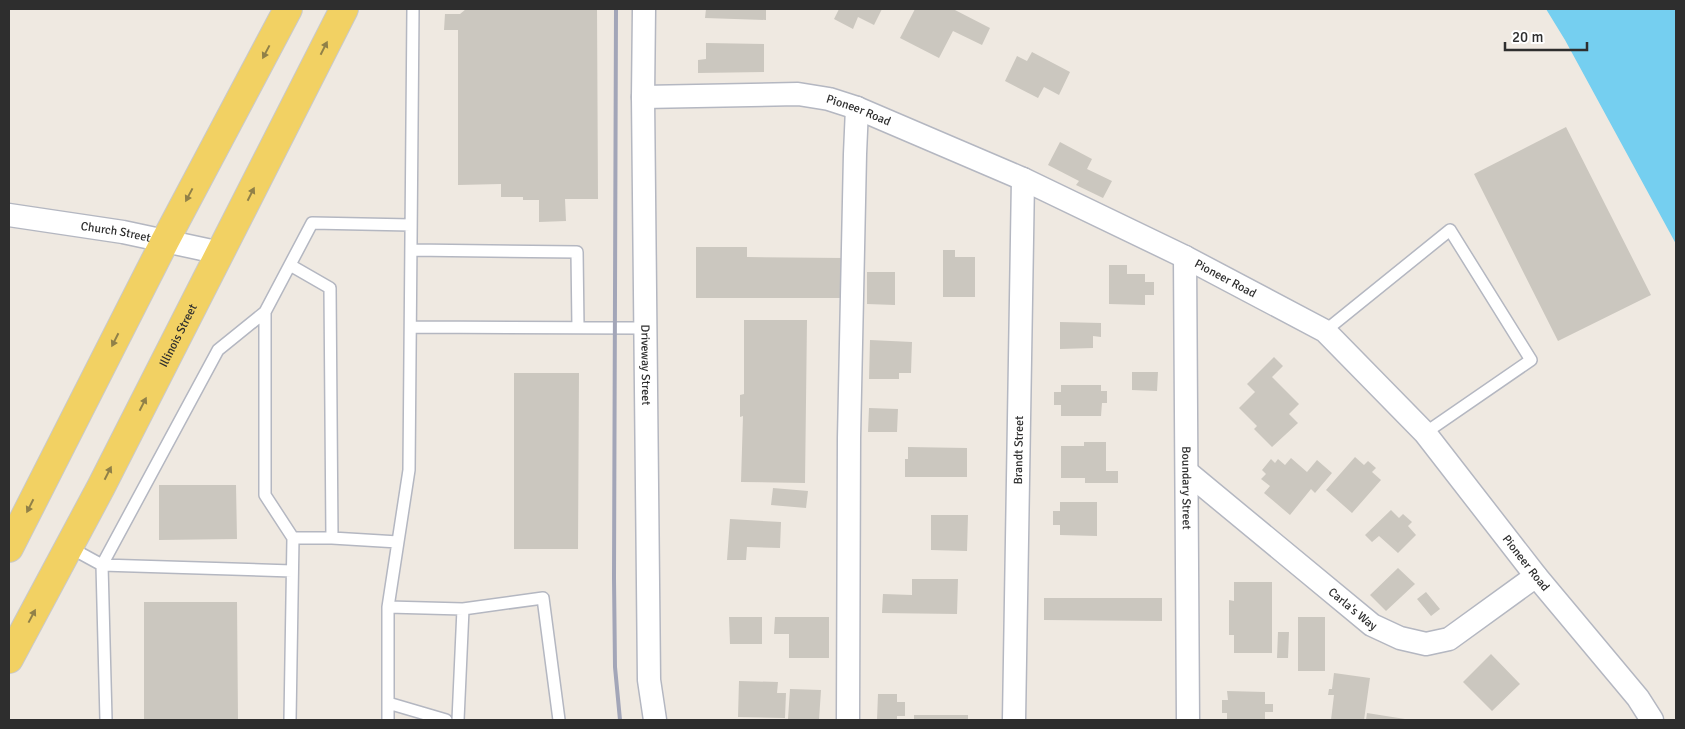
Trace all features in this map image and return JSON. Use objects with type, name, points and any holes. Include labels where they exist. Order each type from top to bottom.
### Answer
[{"type":"main road","points":[[9,548],[165,242],[288,9]]},
{"type":"main road","name":"Illinois Street","points":[[9,659],[69,547],[344,9]]},
{"type":"street","name":"Driveway Street","points":[[644,9],[643,97],[649,680],[655,720]]},
{"type":"street","name":"Pioneer Road","points":[[643,97],[798,94],[829,99],[857,108],[1023,179],[1185,258],[1325,331],[1425,433],[1536,576],[1638,698],[1652,720]]},
{"type":"street","points":[[848,720],[849,438],[857,108]]},
{"type":"street","name":"Brandt Street","points":[[1014,720],[1023,179]]},
{"type":"street","name":"Church Street","points":[[9,215],[123,232],[220,253]]},
{"type":"street","name":"Boundary Street","points":[[1185,258],[1188,720]]},
{"type":"street","name":"Carla's Way","points":[[1187,472],[1372,624],[1400,638],[1426,644],[1449,639],[1536,576]]},
{"type":"lane","points":[[388,720],[388,607],[409,470],[413,9]]},
{"type":"lane","points":[[106,720],[102,565],[218,350],[264,312],[312,223],[411,225]]},
{"type":"lane","points":[[1325,331],[1450,230],[1531,360],[1425,433]]},
{"type":"lane","points":[[411,250],[577,252],[578,328]]},
{"type":"lane","points":[[290,265],[330,288],[332,538]]},
{"type":"lane","points":[[264,312],[265,495],[293,538],[290,720]]},
{"type":"lane","points":[[411,327],[646,328]]},
{"type":"lane","points":[[293,538],[398,542]]},
{"type":"lane","points":[[69,547],[102,565],[292,571]]},
{"type":"lane","points":[[388,607],[463,609],[543,598],[559,720]]},
{"type":"lane","points":[[458,720],[463,609]]},
{"type":"lane","points":[[388,704],[446,720]]},
{"type":"water","points":[[1546,9],[1676,9],[1676,244],[1565,40]]},
{"type":"building","points":[[466,9],[597,9],[598,199],[565,199],[566,221],[539,222],[539,200],[523,200],[523,197],[501,197],[501,184],[458,185],[458,30],[444,30],[445,14],[460,14]]},
{"type":"building","points":[[706,9],[766,9],[766,20],[705,18]]},
{"type":"building","points":[[839,9],[882,9],[874,25],[858,17],[853,29],[834,19]]},
{"type":"building","points":[[915,9],[953,9],[990,28],[982,45],[953,31],[939,58],[900,38]]},
{"type":"building","points":[[706,43],[764,44],[764,72],[698,73],[698,60],[706,59]]},
{"type":"building","points":[[1032,52],[1070,72],[1059,95],[1044,87],[1038,98],[1005,81],[1017,56],[1027,61]]},
{"type":"building","points":[[1566,127],[1651,295],[1558,341],[1474,174]]},
{"type":"building","points":[[1060,142],[1092,159],[1087,169],[1112,181],[1103,198],[1076,185],[1079,181],[1048,165]]},
{"type":"building","points":[[696,247],[747,247],[747,257],[843,258],[843,298],[696,298]]},
{"type":"building","points":[[943,250],[955,250],[955,257],[975,257],[975,297],[943,297]]},
{"type":"building","points":[[1109,265],[1127,265],[1127,274],[1145,274],[1145,282],[1154,282],[1154,295],[1145,295],[1145,305],[1109,304]]},
{"type":"building","points":[[867,272],[895,272],[895,305],[867,304]]},
{"type":"building","points":[[744,320],[807,320],[805,483],[741,482],[743,416],[740,417],[740,395],[744,394]]},
{"type":"building","points":[[1060,322],[1101,323],[1101,337],[1093,336],[1093,348],[1060,349]]},
{"type":"building","points":[[870,340],[912,342],[911,373],[899,373],[899,379],[869,379]]},
{"type":"building","points":[[1274,357],[1283,366],[1272,377],[1299,404],[1289,414],[1298,423],[1272,447],[1254,429],[1257,426],[1239,408],[1255,392],[1247,384]]},
{"type":"building","points":[[1132,372],[1158,372],[1157,391],[1132,390]]},
{"type":"building","points":[[514,373],[579,373],[578,549],[514,549]]},
{"type":"building","points":[[1061,385],[1101,385],[1101,391],[1107,391],[1107,403],[1102,403],[1101,416],[1061,416],[1061,405],[1054,405],[1054,392],[1061,392]]},
{"type":"building","points":[[869,408],[898,409],[897,432],[868,432]]},
{"type":"building","points":[[1084,442],[1106,442],[1106,471],[1118,471],[1118,483],[1085,483],[1085,478],[1061,478],[1061,446],[1084,446]]},
{"type":"building","points":[[908,447],[967,448],[967,477],[905,477],[905,459],[908,459]]},
{"type":"building","points":[[1355,457],[1364,465],[1368,461],[1376,468],[1372,472],[1381,480],[1352,513],[1326,490]]},
{"type":"building","points":[[1291,458],[1307,472],[1317,460],[1332,473],[1315,493],[1311,489],[1290,515],[1264,493],[1270,486],[1261,479],[1266,474],[1262,470],[1271,459],[1275,463],[1278,459],[1285,465]]},
{"type":"building","points":[[159,485],[236,485],[237,539],[159,540]]},
{"type":"building","points":[[773,488],[808,491],[806,508],[771,505]]},
{"type":"building","points":[[1060,502],[1097,502],[1097,536],[1060,535],[1060,525],[1053,525],[1053,511],[1060,511]]},
{"type":"building","points":[[1391,510],[1399,518],[1403,514],[1412,522],[1408,526],[1416,535],[1398,553],[1379,536],[1372,542],[1365,535]]},
{"type":"building","points":[[931,515],[968,515],[967,551],[931,550]]},
{"type":"building","points":[[730,519],[781,522],[780,548],[747,547],[746,560],[727,560]]},
{"type":"building","points":[[1398,568],[1415,584],[1386,611],[1370,595]]},
{"type":"building","points":[[912,579],[958,579],[957,614],[882,613],[883,594],[912,595]]},
{"type":"building","points":[[1234,582],[1272,582],[1272,653],[1234,653],[1234,635],[1229,635],[1229,600],[1234,601]]},
{"type":"building","points":[[1426,592],[1440,609],[1431,616],[1417,599]]},
{"type":"building","points":[[1044,598],[1162,598],[1162,621],[1044,620]]},
{"type":"building","points":[[144,602],[237,602],[238,720],[144,720]]},
{"type":"building","points":[[729,617],[762,617],[762,644],[730,644]]},
{"type":"building","points":[[775,617],[829,617],[829,658],[789,658],[789,634],[774,634]]},
{"type":"building","points":[[1298,617],[1325,617],[1325,671],[1298,671]]},
{"type":"building","points":[[1278,632],[1289,632],[1288,658],[1277,658]]},
{"type":"building","points":[[1491,654],[1520,684],[1492,711],[1463,682]]},
{"type":"building","points":[[1334,673],[1370,678],[1364,720],[1331,720],[1334,695],[1328,695],[1329,689],[1332,689]]},
{"type":"building","points":[[739,681],[778,682],[777,693],[786,693],[785,718],[738,717]]},
{"type":"building","points":[[790,689],[821,690],[819,720],[788,719]]},
{"type":"building","points":[[1227,691],[1265,692],[1265,704],[1273,704],[1273,712],[1265,712],[1265,720],[1227,720],[1227,713],[1222,713],[1222,700],[1228,700]]},
{"type":"building","points":[[878,694],[897,694],[897,702],[905,702],[905,716],[897,716],[897,720],[877,720]]},
{"type":"building","points":[[1367,713],[1405,719],[1366,720]]},
{"type":"building","points":[[914,715],[968,715],[968,720],[914,720]]},
{"type":"railway","points":[[616,9],[614,578],[615,667],[620,720]]}]
